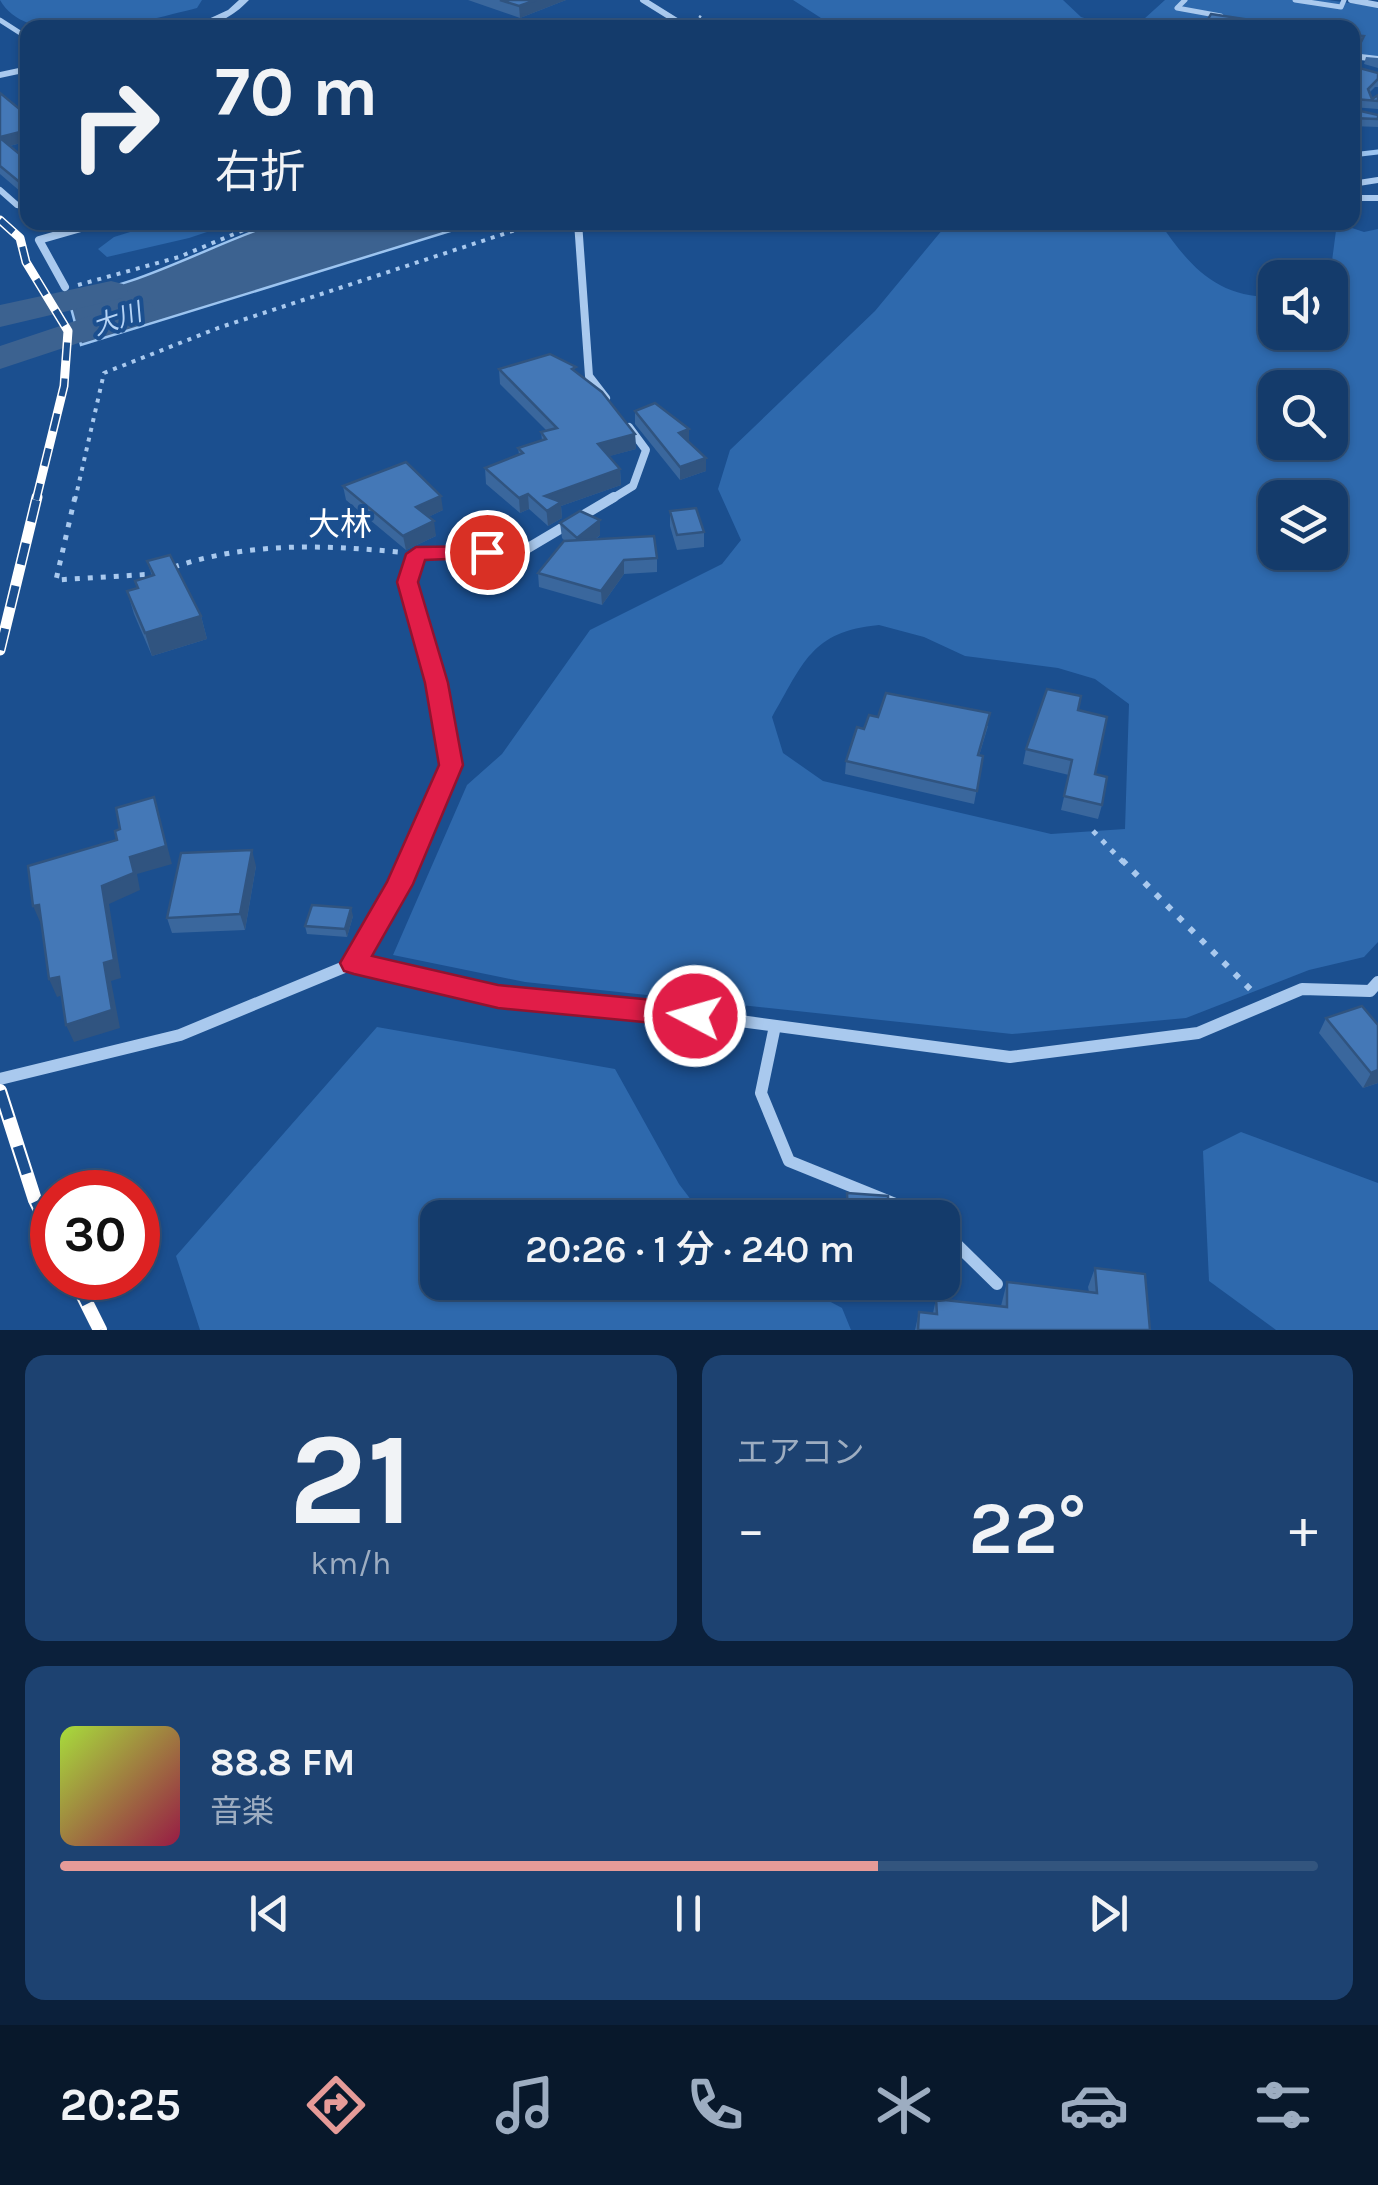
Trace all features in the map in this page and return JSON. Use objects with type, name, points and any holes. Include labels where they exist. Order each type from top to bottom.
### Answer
[{"type":"street","points":[[212,20],[231,12],[244,0]]},
{"type":"street","points":[[643,0],[675,20]]},
{"type":"street","points":[[1348,0],[1378,2]]},
{"type":"street","points":[[0,190],[20,206]]},
{"type":"street","points":[[65,287],[39,240],[74,230]]},
{"type":"street","points":[[579,230],[589,376],[612,405]]},
{"type":"street","points":[[354,963],[400,884],[451,765],[436,683],[408,582],[416,554],[522,551],[633,486],[646,450],[623,420]]},
{"type":"street","points":[[0,1079],[180,1035],[354,963],[498,996],[1010,1057],[1198,1034],[1302,989],[1370,991],[1378,982]]},
{"type":"street","points":[[775,1026],[761,1092],[789,1161],[885,1200]]},
{"type":"street","points":[[960,1247],[998,1284]]},
{"type":"lane","points":[[1184,0],[1177,8],[1227,18]]},
{"type":"lane","points":[[1295,0],[1342,8],[1348,0]]},
{"type":"path","points":[[65,287],[179,256],[243,230]]},
{"type":"path","points":[[416,554],[313,544],[220,550],[154,574],[56,580],[104,372],[218,328],[516,230]]},
{"type":"path","points":[[1093,830],[1265,1005]]},
{"type":"shaded area","points":[[0,0],[202,0],[197,8],[145,20],[24,20]]},
{"type":"shaded area","points":[[793,0],[1063,0],[1081,17],[1091,20],[824,20]]},
{"type":"shaded area","points":[[1165,0],[1328,0],[1378,7],[1378,58],[1360,55],[1360,20],[1144,19]]},
{"type":"shaded area","points":[[1378,229],[1378,942],[1364,957],[1309,970],[1186,1018],[1012,1034],[525,982],[393,955],[467,785],[502,754],[590,630],[722,564],[741,540],[718,489],[730,450],[875,311],[942,230],[1165,230],[1207,277],[1221,286],[1258,296],[1258,350],[1348,350],[1348,260],[1332,260],[1336,230]],"holes":[[[879,625],[924,637],[965,656],[1058,668],[1095,679],[1129,704],[1125,829],[1051,834],[823,781],[783,753],[772,717],[802,666],[823,643],[838,634]]]},
{"type":"shaded area","points":[[136,230],[213,230],[107,257],[98,249],[114,237]]},
{"type":"shaded area","points":[[377,1027],[615,1069],[691,1200],[420,1200],[420,1300],[827,1300],[842,1308],[851,1330],[200,1330],[176,1256]]},
{"type":"shaded area","points":[[1241,1132],[1378,1183],[1378,1330],[1276,1330],[1209,1281],[1203,1151]]},
{"type":"water","points":[[453,230],[81,345],[67,293],[116,286],[255,231]]},
{"type":"building","points":[[500,0],[536,0],[519,6]]},
{"type":"building","points":[[1211,14],[1251,20],[1208,20]]},
{"type":"building","points":[[1360,68],[1378,73],[1378,79],[1368,89],[1372,99],[1378,95],[1378,101],[1360,99]]},
{"type":"building","points":[[0,93],[20,109],[20,132],[0,137]]},
{"type":"building","points":[[1360,111],[1378,115],[1378,119],[1360,118]]},
{"type":"building","points":[[0,138],[20,154],[20,182],[0,166]]},
{"type":"building","points":[[550,354],[576,367],[572,369],[602,392],[635,434],[598,444],[620,469],[545,496],[561,502],[547,511],[528,494],[519,498],[485,468],[523,453],[518,448],[546,439],[541,432],[557,428],[499,369]]},
{"type":"building","points":[[655,403],[689,429],[679,433],[706,458],[680,467],[635,411]]},
{"type":"building","points":[[406,462],[441,496],[416,507],[434,521],[403,536],[343,486]]},
{"type":"building","points":[[696,508],[704,532],[677,535],[670,511]]},
{"type":"building","points":[[580,511],[600,520],[577,538],[560,523]]},
{"type":"building","points":[[654,536],[657,558],[624,560],[601,591],[538,573],[564,541]]},
{"type":"building","points":[[170,555],[201,616],[145,633],[127,591],[138,588],[135,581],[154,575],[147,561]]},
{"type":"building","points":[[1047,689],[1081,696],[1078,710],[1107,717],[1095,774],[1107,777],[1102,805],[1064,796],[1072,760],[1026,749]]},
{"type":"building","points":[[886,693],[990,713],[978,755],[983,756],[977,791],[846,761],[857,727],[864,729],[869,715],[878,717]]},
{"type":"building","points":[[154,797],[166,846],[130,857],[134,873],[102,886],[114,960],[104,963],[112,1010],[66,1025],[59,977],[49,979],[39,905],[33,906],[28,866],[117,840],[115,831],[120,829],[116,808]]},
{"type":"building","points":[[252,850],[240,914],[167,918],[181,853]]},
{"type":"building","points":[[312,905],[351,908],[345,929],[305,926]]},
{"type":"building","points":[[1362,1006],[1378,1025],[1378,1070],[1371,1073],[1326,1018]]},
{"type":"building","points":[[847,1193],[888,1196],[888,1200],[847,1200]]},
{"type":"building","points":[[1095,1268],[1145,1274],[1150,1330],[918,1330],[919,1312],[937,1314],[936,1300],[1007,1307],[1007,1282],[1097,1293]]},
{"type":"waterway","points":[[1360,154],[1378,152]]},
{"type":"waterway","name":"大川","points":[[0,316],[111,291]]},
{"type":"waterway","name":"大川","points":[[0,358],[138,311]]},
{"type":"railway","points":[[0,220],[20,238],[26,262],[68,331],[64,386],[36,500]]},
{"type":"railway","points":[[0,650],[37,497]]},
{"type":"railway","points":[[0,1091],[30,1184]]},
{"type":"railway","points":[[85,1300],[100,1330]]},
{"type":"district","name":"大林","points":[[340,524]]},
{"type":"route","points":[[487,552],[416,554],[408,582],[436,683],[451,765],[400,884],[354,963],[498,996],[695,1016]]}]
